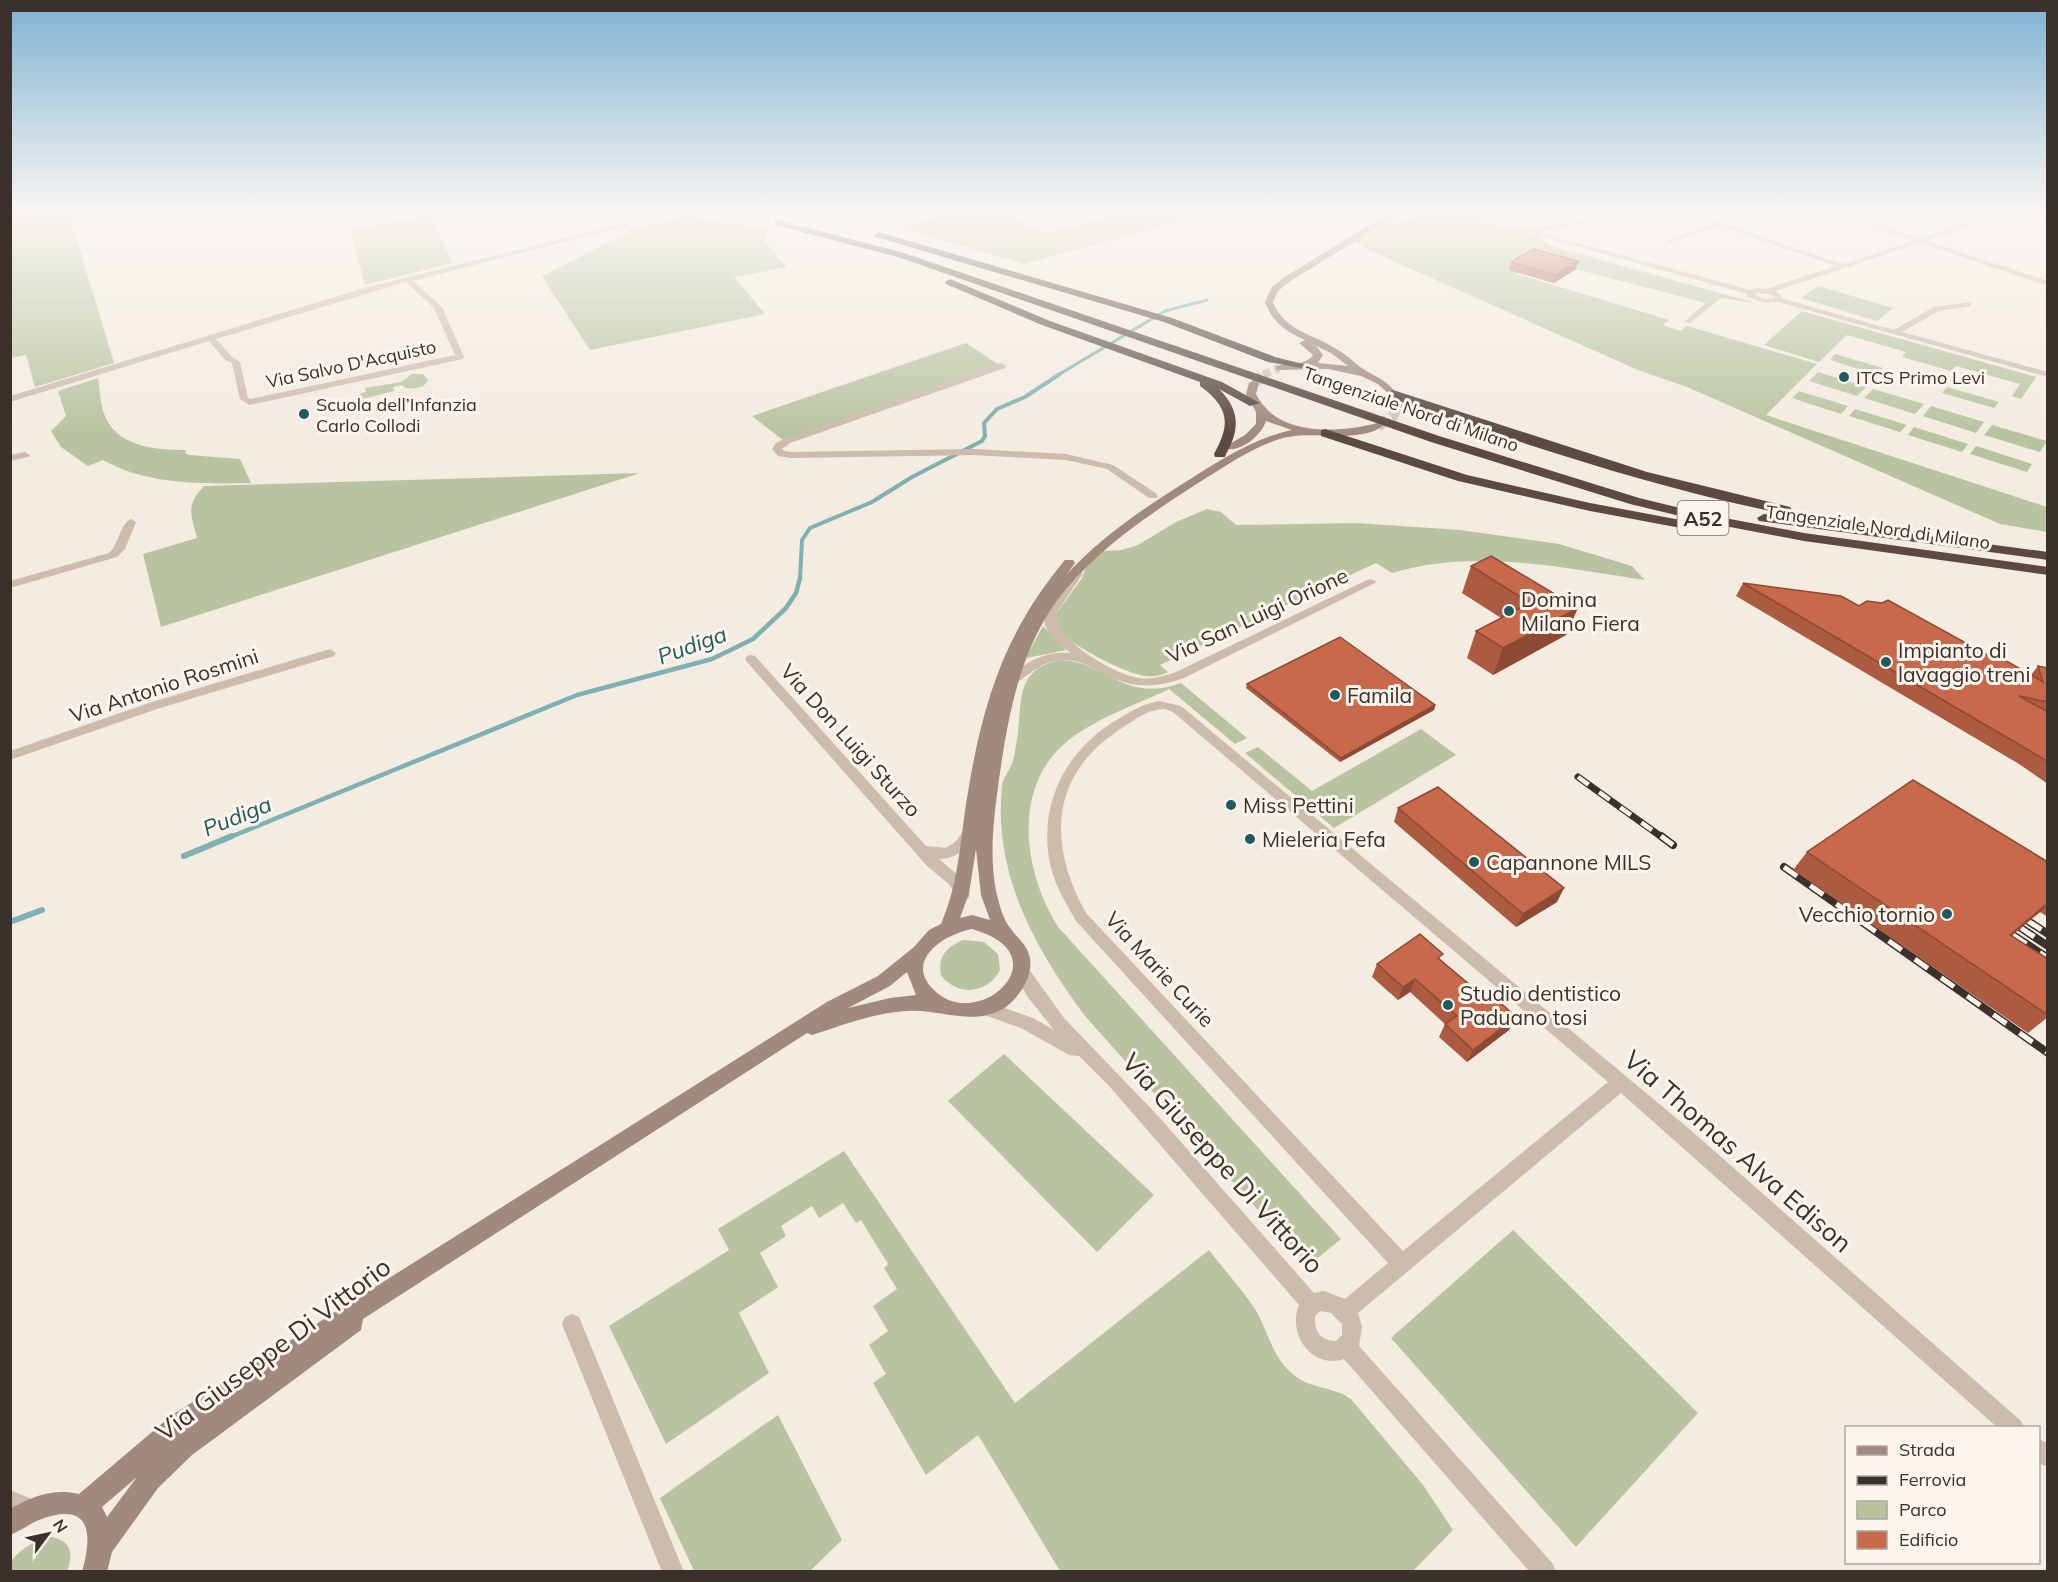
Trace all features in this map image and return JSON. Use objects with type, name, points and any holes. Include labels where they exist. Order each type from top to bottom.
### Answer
[{"type":"highway","name":"Tangenziale Nord di Milano","points":[[960,288],[1021,313],[1187,373]]},
{"type":"highway","name":"Tangenziale Nord di Milano","points":[[1003,288],[1477,442],[1639,491],[1753,516],[2048,556]]},
{"type":"highway","name":"Tangenziale Nord di Milano","points":[[1016,288],[1128,328]]},
{"type":"highway","points":[[1058,288],[1168,320],[1272,360],[1302,365]]},
{"type":"highway","name":"Tangenziale Nord di Milano","points":[[1147,334],[1435,439],[1591,488],[1730,524],[1869,547],[2048,571]]},
{"type":"highway","points":[[1187,373],[1227,388],[1258,407]]},
{"type":"highway","points":[[1187,373],[1210,387],[1228,408],[1233,430],[1220,454]]},
{"type":"highway","points":[[1395,400],[1463,417],[1593,461],[1687,489],[1966,545]]},
{"type":"highway","points":[[1318,432],[1432,469],[1590,507],[1765,537],[1869,547]]},
{"type":"street","points":[[10,399],[377,288]]},
{"type":"street","name":"Via Salvo D'Acquisto","points":[[210,337],[228,358],[236,361],[244,399],[249,402],[460,357],[438,307],[417,288]]},
{"type":"street","points":[[1269,288],[1261,293],[1262,311],[1271,324],[1317,352],[1317,358],[1302,365]]},
{"type":"street","points":[[1277,288],[1270,298],[1273,312],[1285,326],[1331,349],[1383,384],[1395,400]]},
{"type":"street","points":[[1735,288],[1750,292],[1779,288]]},
{"type":"street","points":[[1769,291],[1780,297],[1778,300]]},
{"type":"street","points":[[1750,292],[1750,295],[1757,299],[1778,300],[2048,375]]},
{"type":"street","points":[[1894,333],[1937,309],[1968,304]]},
{"type":"street","points":[[1279,368],[1302,365],[1335,366],[1368,376]]},
{"type":"street","points":[[1002,366],[787,441],[777,448],[780,453],[791,456],[948,452],[1052,456],[1094,462],[1124,474],[1153,496]]},
{"type":"street","points":[[949,925],[963,895],[993,702],[1001,674],[1018,636],[1042,597],[1067,564],[1111,525],[1259,429],[1263,420],[1251,392],[1254,383]]},
{"type":"street","points":[[1258,407],[1282,423],[1318,432]]},
{"type":"street","points":[[1004,931],[972,922],[949,925],[933,934],[918,953],[916,962],[918,982],[923,990],[939,1004],[961,1010],[985,1008],[1005,998],[1013,991],[1022,973],[1021,954],[994,913],[986,888],[984,849],[999,732],[1010,683],[1038,622],[1077,568],[1086,557],[1133,520],[1239,454],[1276,436],[1318,432],[1358,432],[1378,426]]},
{"type":"street","points":[[10,458],[25,455]]},
{"type":"street","points":[[10,585],[113,555],[120,549],[131,522]]},
{"type":"street","name":"Via San Luigi Orione","points":[[1077,568],[1077,577],[1054,608],[1050,621],[1054,632],[1060,639],[1093,662],[1134,681],[1163,681],[1180,675],[1371,582]]},
{"type":"street","name":"Via Antonio Rosmini","points":[[10,756],[156,705],[330,653]]},
{"type":"street","name":"Via San Luigi Orione","points":[[1010,683],[1027,666],[1046,658],[1067,656],[1093,662]]},
{"type":"street","name":"Via Don Luigi Sturzo","points":[[751,659],[920,849],[954,880],[963,895]]},
{"type":"street","name":"Via Marie Curie","points":[[1177,709],[1159,704],[1132,716],[1102,736],[1073,765],[1063,780],[1053,820],[1056,864],[1062,881],[1081,917],[1402,1264]]},
{"type":"street","name":"Via Thomas Alva Edison","points":[[1177,709],[1681,1133],[2012,1426]]},
{"type":"street","name":"Via Don Luigi Sturzo","points":[[920,849],[938,855],[948,854],[960,847],[971,832]]},
{"type":"street","name":"Via Giuseppe Di Vittorio","points":[[84,1505],[109,1489],[154,1444],[180,1423],[833,1007],[884,981],[918,953]]},
{"type":"street","name":"Via Giuseppe Di Vittorio","points":[[1022,973],[1041,1005],[1136,1104],[1311,1305]]},
{"type":"street","name":"Via Giuseppe Di Vittorio","points":[[795,1033],[893,1005],[911,1002],[939,1004]]},
{"type":"street","name":"Via Giuseppe Di Vittorio","points":[[985,1008],[1027,1023],[1092,1060]]},
{"type":"street","points":[[1545,1572],[1346,1347],[1353,1334],[1353,1326],[1346,1311],[1620,1083]]},
{"type":"street","name":"Via Giuseppe Di Vittorio","points":[[102,1545],[150,1480],[183,1447],[248,1397],[469,1241]]},
{"type":"street","name":"Via Giuseppe Di Vittorio","points":[[1346,1311],[1339,1305],[1324,1301],[1311,1305],[1306,1311],[1304,1326],[1311,1341],[1325,1351],[1333,1352],[1346,1347]]},
{"type":"street","points":[[572,1324],[673,1572]]},
{"type":"street","points":[[10,1523],[21,1505],[69,1502],[84,1505],[95,1514],[101,1528],[102,1545],[94,1572]]},
{"type":"green space","points":[[11,288],[91,288],[114,363],[35,387],[26,355],[11,358]]},
{"type":"green space","points":[[550,288],[743,288],[765,314],[590,350]]},
{"type":"green space","points":[[1454,288],[1563,288],[1669,320],[1663,325],[1680,331],[1687,326],[1817,364],[1766,415],[2047,507],[2047,532],[2000,524],[1687,387],[1638,370]]},
{"type":"green space","points":[[1648,288],[1701,288],[1756,303],[1721,298],[1690,323],[1684,322],[1706,303]]},
{"type":"green space","points":[[1815,288],[1824,288],[1893,308],[1877,321],[1801,298]]},
{"type":"green space","points":[[1802,311],[2036,377],[2021,399],[2012,396],[2020,384],[1956,366],[1951,371],[1902,357],[1906,352],[1847,335],[1819,362],[1764,345]]},
{"type":"green space","points":[[966,343],[999,365],[783,440],[752,416]]},
{"type":"green space","points":[[1835,354],[1883,368],[1877,375],[1830,360]]},
{"type":"green space","points":[[1818,372],[1866,387],[1857,396],[1809,381]]},
{"type":"green space","points":[[412,374],[423,374],[428,380],[418,388],[405,388],[402,385],[393,387],[394,391],[362,399],[360,394],[366,392],[365,388],[401,382]]},
{"type":"green space","points":[[98,378],[102,407],[108,423],[126,439],[149,447],[186,450],[185,453],[189,455],[240,459],[251,483],[194,483],[156,479],[103,460],[88,466],[61,447],[51,431],[66,416],[58,391]]},
{"type":"green space","points":[[1947,387],[1999,402],[1994,408],[1942,393]]},
{"type":"green space","points":[[1873,389],[1924,404],[1915,414],[1864,398]]},
{"type":"green space","points":[[1799,391],[1848,406],[1841,414],[1792,398]]},
{"type":"green space","points":[[1931,406],[1984,422],[1976,433],[1923,416]]},
{"type":"green space","points":[[1855,409],[1907,425],[1900,432],[1849,416]]},
{"type":"green space","points":[[1992,425],[2047,441],[2040,452],[1984,435]]},
{"type":"green space","points":[[1914,427],[1968,444],[1962,452],[1908,435]]},
{"type":"green space","points":[[1976,446],[2032,464],[2027,472],[1970,454]]},
{"type":"green space","points":[[640,473],[161,627],[143,554],[197,538],[191,511],[194,499],[204,486]]},
{"type":"green space","points":[[1207,509],[1221,512],[1236,525],[1355,523],[1460,530],[1559,544],[1632,566],[1645,580],[1550,566],[1487,561],[1455,562],[1392,573],[1376,563],[1160,665],[1168,672],[1154,676],[1136,674],[1111,664],[1064,635],[1058,626],[1056,614],[1082,578],[1088,561],[1102,551],[1122,550],[1138,545],[1176,522]]},
{"type":"green space","points":[[1043,626],[1066,650],[1027,658],[1026,657]]},
{"type":"green space","points":[[1059,660],[1076,662],[1130,685],[1144,688],[1161,688],[1181,683],[1247,738],[1235,744],[1169,689],[1087,728],[1063,745],[1047,764],[1036,786],[1030,810],[1029,835],[1038,884],[1059,928],[1341,1239],[1308,1266],[1085,1016],[1050,964],[1021,909],[1004,850],[1001,818],[1002,786],[1014,758],[1024,687],[1035,671]]},
{"type":"green space","points":[[1421,729],[1456,755],[1334,828],[1245,753],[1258,747],[1312,791]]},
{"type":"green space","points":[[963,940],[984,942],[998,954],[1000,970],[995,978],[980,988],[972,990],[955,987],[941,975],[942,957],[948,949]]},
{"type":"green space","points":[[1004,1054],[1154,1195],[1097,1252],[948,1101]]},
{"type":"green space","points":[[844,1151],[1015,1403],[1209,1250],[1255,1309],[1276,1353],[1287,1369],[1302,1380],[1338,1392],[1351,1399],[1423,1485],[1453,1530],[1413,1571],[1060,1571],[978,1435],[926,1475],[873,1383],[886,1374],[869,1345],[888,1331],[873,1306],[897,1289],[884,1268],[888,1264],[861,1220],[856,1223],[843,1203],[819,1218],[812,1206],[781,1226],[786,1236],[760,1253],[778,1287],[739,1313],[769,1373],[666,1444],[609,1326],[729,1250],[718,1229]]},
{"type":"green space","points":[[1513,1230],[1698,1413],[1576,1547],[1391,1338]]},
{"type":"green space","points":[[778,1415],[842,1540],[810,1571],[694,1571],[660,1498]]},
{"type":"green space","points":[[51,1537],[63,1541],[69,1549],[70,1559],[67,1571],[11,1571],[11,1561],[20,1552],[34,1542]]},
{"type":"building","points":[[1491,556],[1578,608],[1503,648],[1476,631],[1530,603],[1471,566]]},
{"type":"building","points":[[1743,583],[1841,596],[1859,606],[1867,601],[1882,603],[1888,600],[1993,658],[1998,656],[2043,682],[2038,666],[2048,668],[2048,702],[2019,696],[2048,712],[2048,762],[2030,751]]},
{"type":"building","name":"Famila","points":[[1340,637],[1435,705],[1341,758],[1247,684]]},
{"type":"building","name":"Vecchio tornio","points":[[1913,780],[2048,862],[2048,903],[2010,935],[2048,959],[2048,1015],[1807,852]]},
{"type":"building","name":"Capannone MILS","points":[[1438,787],[1564,888],[1523,914],[1398,808]]},
{"type":"building","name":"Studio dentistico Paduano tosi","points":[[1420,934],[1443,954],[1438,958],[1488,1000],[1493,996],[1516,1017],[1473,1050],[1445,1024],[1457,1016],[1415,979],[1403,987],[1377,964]]},
{"type":"waterway","name":"Pudiga","points":[[1058,375],[1165,311],[1207,300]]},
{"type":"waterway","name":"Pudiga","points":[[800,579],[802,540],[810,528],[872,502],[912,477],[982,441],[985,436],[984,423],[997,409],[1025,397],[1060,374]]},
{"type":"waterway","name":"Pudiga","points":[[228,838],[577,695],[712,659],[753,639],[786,608],[796,593],[800,578]]},
{"type":"waterway","name":"Pudiga","points":[[184,856],[232,836]]},
{"type":"waterway","name":"Pudiga","points":[[10,922],[42,910]]},
{"type":"tunnel","points":[[1265,374],[1279,368]]},
{"type":"tunnel","points":[[1254,383],[1265,374]]},
{"type":"tunnel","points":[[1378,426],[1393,416],[1397,406]]},
{"type":"railway","points":[[1578,777],[1663,838]]},
{"type":"railway","points":[[1661,836],[1673,845]]},
{"type":"railway","points":[[1784,867],[2048,1053]]},
{"type":"railway","points":[[2028,921],[2048,934]]},
{"type":"railway","points":[[2021,928],[2048,946]]},
{"type":"railway","points":[[2013,935],[2048,958]]},
{"type":"place","name":"ITCS Primo Levi","points":[[1844,377]]},
{"type":"place","name":"Scuola dell’Infanzia Carlo Collodi","points":[[304,414]]},
{"type":"place","name":"Domina Milano Fiera","points":[[1509,611]]},
{"type":"place","name":"Impianto di lavaggio treni","points":[[1886,662]]},
{"type":"place","name":"Famila","points":[[1335,695]]},
{"type":"place","name":"Miss Pettini","points":[[1231,805]]},
{"type":"place","name":"Mieleria Fefa","points":[[1250,839]]},
{"type":"place","name":"Capannone MILS","points":[[1474,862]]},
{"type":"place","name":"Vecchio tornio","points":[[1947,914]]},
{"type":"place","name":"Studio dentistico Paduano tosi","points":[[1448,1005]]}]
